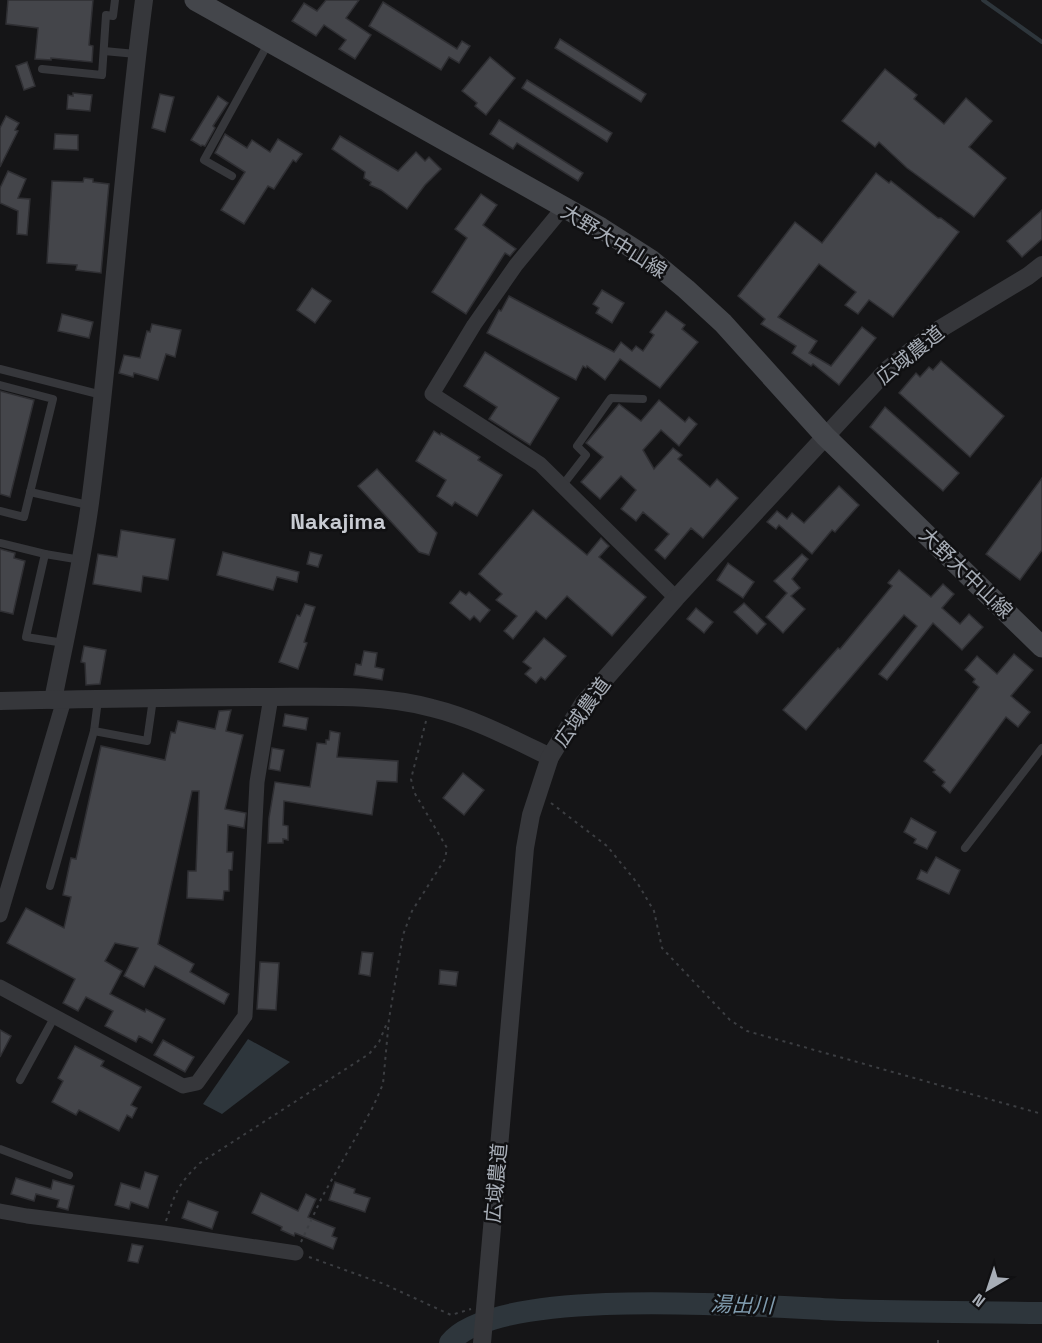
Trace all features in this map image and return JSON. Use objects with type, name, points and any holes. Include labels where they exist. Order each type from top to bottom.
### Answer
[{"type":"main road","name":"大野大中山線","points":[[195,0],[601,228],[651,260],[686,288],[723,323],[825,436],[1042,647]]},
{"type":"street","points":[[0,915],[59,700],[64,643],[90,506],[104,395],[144,0]]},
{"type":"street","points":[[563,208],[516,265],[480,316],[432,394],[540,464],[676,598]]},
{"type":"street","name":"広域農道","points":[[482,1340],[525,848],[531,815],[549,757],[583,704],[676,598],[888,369],[926,339],[1042,265]]},
{"type":"street","points":[[0,701],[271,697],[372,699],[431,707],[494,730],[549,757]]},
{"type":"street","points":[[0,987],[183,1086],[197,1083],[245,1016],[257,782],[271,697]]},
{"type":"street","points":[[0,1211],[296,1254]]},
{"type":"lane","points":[[42,69],[102,75],[106,15],[113,16],[115,0]]},
{"type":"lane","points":[[232,176],[204,160],[269,42]]},
{"type":"lane","points":[[104,51],[137,54]]},
{"type":"lane","points":[[0,369],[104,395]]},
{"type":"lane","points":[[0,385],[53,399],[24,517],[0,511]]},
{"type":"lane","points":[[562,486],[586,455],[577,446],[611,398],[643,399]]},
{"type":"lane","points":[[30,492],[90,506]]},
{"type":"lane","points":[[0,543],[81,560]]},
{"type":"lane","points":[[45,554],[26,637],[64,643]]},
{"type":"lane","points":[[94,731],[147,741],[153,699]]},
{"type":"lane","points":[[50,886],[94,731],[98,700]]},
{"type":"lane","points":[[965,849],[1042,748]]},
{"type":"lane","points":[[20,1080],[55,1016]]},
{"type":"lane","points":[[0,1149],[69,1175]]},
{"type":"path","points":[[431,707],[411,779],[414,792],[447,848],[445,859],[412,911],[403,935],[389,1019],[383,1084],[322,1197],[296,1254],[326,1262],[384,1284],[451,1315],[484,1308]]},
{"type":"path","points":[[537,793],[608,846],[638,884],[654,911],[662,948],[730,1020],[747,1031],[1042,1114]]},
{"type":"path","points":[[163,1233],[176,1190],[185,1177],[200,1163],[369,1054],[379,1042],[389,1019]]},
{"type":"path","points":[[938,1337],[938,1343]]},
{"type":"shaded area","points":[[248,1039],[290,1062],[222,1114],[203,1104]]},
{"type":"building","points":[[8,0],[93,0],[89,45],[93,46],[92,62],[51,58],[51,60],[35,59],[38,28],[6,24]]},
{"type":"building","points":[[326,0],[359,0],[346,18],[371,35],[355,59],[339,49],[346,40],[324,25],[316,36],[292,21],[304,3],[317,11]]},
{"type":"building","points":[[383,2],[457,49],[462,41],[470,46],[459,63],[449,57],[441,70],[369,26]]},
{"type":"building","points":[[560,39],[646,94],[641,102],[555,48]]},
{"type":"building","points":[[490,57],[515,78],[486,115],[475,106],[477,103],[462,91]]},
{"type":"building","points":[[27,62],[35,86],[24,90],[16,66]]},
{"type":"building","points":[[885,69],[917,95],[914,99],[944,124],[966,98],[992,121],[969,147],[1006,178],[974,217],[907,168],[879,142],[875,147],[842,121]]},
{"type":"building","points":[[527,80],[612,133],[607,142],[522,88]]},
{"type":"building","points":[[73,93],[92,95],[90,111],[67,109],[68,95],[73,96]]},
{"type":"building","points":[[160,94],[174,97],[165,132],[152,128]]},
{"type":"building","points":[[218,96],[228,103],[213,126],[215,128],[205,146],[201,146],[191,140]]},
{"type":"building","points":[[6,116],[19,123],[15,130],[18,131],[0,167],[0,128]]},
{"type":"building","points":[[499,120],[583,173],[578,181],[517,143],[513,149],[490,134]]},
{"type":"building","points":[[55,134],[78,135],[78,150],[54,149]]},
{"type":"building","points":[[225,134],[247,148],[252,140],[270,152],[278,139],[302,154],[296,162],[293,160],[274,189],[268,186],[244,224],[221,210],[245,172],[215,153]]},
{"type":"building","points":[[340,136],[398,171],[416,152],[425,161],[429,157],[441,169],[425,185],[407,209],[370,185],[371,182],[364,178],[365,172],[332,149]]},
{"type":"building","points":[[8,171],[26,179],[18,198],[30,199],[27,235],[17,234],[18,211],[0,203],[0,188]]},
{"type":"building","points":[[876,173],[889,183],[891,181],[959,232],[893,317],[869,300],[858,314],[845,305],[856,292],[819,264],[778,317],[817,341],[809,353],[831,366],[862,327],[876,338],[839,385],[813,364],[811,366],[792,353],[796,346],[761,324],[765,319],[738,296],[795,222],[822,243]]},
{"type":"building","points":[[84,178],[109,184],[101,273],[76,270],[77,265],[47,263],[52,181],[83,182]]},
{"type":"building","points":[[481,194],[497,205],[483,225],[516,249],[510,256],[505,253],[466,314],[432,292],[467,238],[455,229]]},
{"type":"building","points":[[1042,210],[1042,239],[1022,257],[1007,241]]},
{"type":"building","points":[[312,288],[331,301],[315,323],[297,310]]},
{"type":"building","points":[[602,290],[624,303],[612,323],[596,313],[599,308],[593,304]]},
{"type":"building","points":[[509,296],[614,352],[621,342],[632,351],[636,346],[643,351],[654,335],[650,332],[666,311],[685,325],[682,329],[698,342],[660,388],[620,359],[605,380],[587,366],[586,368],[583,366],[576,380],[487,333]]},
{"type":"building","points":[[62,314],[93,322],[89,338],[58,331]]},
{"type":"building","points":[[152,324],[181,330],[175,357],[166,354],[158,380],[134,373],[133,377],[119,373],[124,355],[140,358],[147,331],[150,332]]},
{"type":"building","points":[[485,352],[559,398],[530,445],[489,419],[497,407],[464,386]]},
{"type":"building","points":[[941,361],[1004,416],[970,457],[899,393],[916,373],[920,377],[929,367],[933,370]]},
{"type":"building","points":[[0,391],[34,400],[10,497],[0,494]]},
{"type":"building","points":[[659,400],[685,422],[689,417],[697,424],[679,446],[661,430],[643,450],[654,469],[673,448],[682,455],[678,459],[710,487],[717,479],[738,498],[703,538],[691,528],[665,559],[655,550],[669,534],[643,512],[636,521],[621,509],[636,490],[621,476],[600,499],[581,482],[603,457],[586,443],[619,404],[641,421]]},
{"type":"building","points":[[885,407],[959,473],[943,491],[870,427]]},
{"type":"building","points":[[434,431],[480,457],[478,460],[502,475],[477,516],[455,502],[452,506],[437,496],[446,480],[416,461]]},
{"type":"building","points":[[377,469],[437,533],[429,555],[419,552],[358,486]]},
{"type":"building","points":[[1042,478],[1042,550],[1020,580],[986,554]]},
{"type":"building","points":[[839,486],[859,505],[835,532],[832,530],[812,554],[779,525],[776,529],[767,522],[777,511],[787,519],[792,513],[804,523]]},
{"type":"building","points":[[533,510],[587,555],[601,538],[609,546],[599,557],[646,597],[612,636],[567,596],[546,619],[536,611],[513,639],[504,631],[517,616],[496,600],[502,594],[479,574]]},
{"type":"building","points":[[121,530],[175,539],[168,580],[143,576],[141,592],[93,584],[98,554],[117,557]]},
{"type":"building","points":[[0,549],[15,553],[14,558],[25,561],[13,614],[0,611]]},
{"type":"building","points":[[223,552],[299,572],[297,582],[277,577],[273,590],[217,575]]},
{"type":"building","points":[[310,552],[322,555],[318,567],[307,564]]},
{"type":"building","points":[[802,554],[808,559],[792,579],[800,588],[791,596],[805,609],[783,633],[766,617],[787,593],[774,581]]},
{"type":"building","points":[[728,563],[754,582],[743,598],[717,580]]},
{"type":"building","points":[[899,570],[931,597],[943,584],[954,594],[942,608],[960,624],[969,614],[983,627],[962,650],[933,623],[887,680],[879,674],[917,626],[904,615],[806,730],[783,710],[838,648],[840,649],[892,586],[888,583]]},
{"type":"building","points":[[460,591],[466,595],[469,592],[490,610],[480,622],[474,616],[470,620],[450,603]]},
{"type":"building","points":[[744,603],[766,624],[757,634],[734,612]]},
{"type":"building","points":[[305,604],[315,607],[304,642],[307,643],[298,669],[279,662],[297,615],[300,616]]},
{"type":"building","points":[[696,608],[713,622],[704,633],[687,619]]},
{"type":"building","points":[[544,638],[566,656],[545,680],[541,677],[536,683],[525,674],[531,668],[523,662]]},
{"type":"building","points":[[84,646],[106,650],[100,684],[86,685],[85,663],[81,662]]},
{"type":"building","points":[[364,651],[377,653],[375,667],[384,669],[382,680],[354,675],[356,664],[361,665]]},
{"type":"building","points":[[1014,654],[1033,670],[1011,696],[1030,712],[1018,727],[1006,717],[950,793],[942,786],[945,782],[924,761],[979,687],[973,682],[975,679],[965,670],[977,656],[997,674]]},
{"type":"building","points":[[231,710],[226,731],[243,735],[225,809],[246,813],[244,828],[228,825],[227,852],[233,852],[232,870],[229,870],[229,891],[224,891],[223,900],[187,898],[188,871],[196,871],[199,791],[192,791],[158,944],[194,964],[190,972],[229,994],[224,1004],[155,966],[144,987],[124,976],[138,948],[115,943],[105,961],[122,971],[110,994],[145,1012],[146,1009],[165,1019],[152,1043],[139,1036],[136,1042],[105,1026],[113,1011],[86,997],[78,1011],[63,1003],[75,979],[7,943],[26,908],[64,928],[71,897],[63,895],[71,858],[76,859],[101,746],[165,760],[171,732],[175,733],[178,721],[215,729],[219,711]]},
{"type":"building","points":[[285,714],[308,718],[306,730],[283,726]]},
{"type":"building","points":[[330,731],[340,733],[337,757],[398,761],[397,782],[377,781],[372,815],[284,801],[283,825],[288,826],[288,840],[283,839],[283,843],[268,843],[269,818],[275,782],[310,787],[317,743],[326,744]]},
{"type":"building","points":[[272,748],[284,750],[280,771],[269,769]]},
{"type":"building","points":[[463,773],[484,790],[464,815],[443,798]]},
{"type":"building","points":[[911,818],[936,832],[927,849],[914,843],[916,839],[904,832]]},
{"type":"building","points":[[936,857],[960,870],[949,894],[917,879],[921,870],[927,873]]},
{"type":"building","points":[[362,952],[373,953],[370,976],[359,974]]},
{"type":"building","points":[[260,962],[279,963],[276,1010],[257,1009]]},
{"type":"building","points":[[440,970],[458,972],[456,986],[439,984]]},
{"type":"building","points":[[0,1030],[11,1036],[0,1057]]},
{"type":"building","points":[[163,1040],[194,1057],[185,1072],[154,1055]]},
{"type":"building","points":[[75,1046],[104,1061],[101,1066],[141,1087],[131,1105],[137,1108],[132,1118],[127,1115],[119,1131],[79,1110],[76,1115],[52,1102],[63,1081],[58,1078]]},
{"type":"building","points":[[145,1172],[158,1176],[148,1208],[131,1202],[129,1209],[115,1205],[121,1183],[140,1189]]},
{"type":"building","points":[[16,1178],[51,1189],[53,1180],[74,1186],[68,1210],[57,1207],[59,1200],[36,1194],[34,1201],[11,1194]]},
{"type":"building","points":[[335,1182],[355,1189],[354,1193],[370,1198],[365,1212],[329,1200]]},
{"type":"building","points":[[261,1193],[298,1211],[306,1194],[316,1199],[308,1217],[335,1228],[332,1236],[337,1238],[333,1249],[295,1233],[294,1236],[281,1230],[282,1227],[252,1213]]},
{"type":"building","points":[[188,1201],[218,1212],[212,1229],[182,1218]]},
{"type":"building","points":[[132,1244],[143,1246],[138,1263],[128,1261]]},
{"type":"waterway","points":[[983,0],[1042,42]]},
{"type":"waterway","name":"湯出川","points":[[450,1343],[477,1325],[520,1313],[574,1306],[635,1303],[842,1310],[1042,1313]]},
{"type":"district","name":"Nakajima","points":[[338,521]]}]
